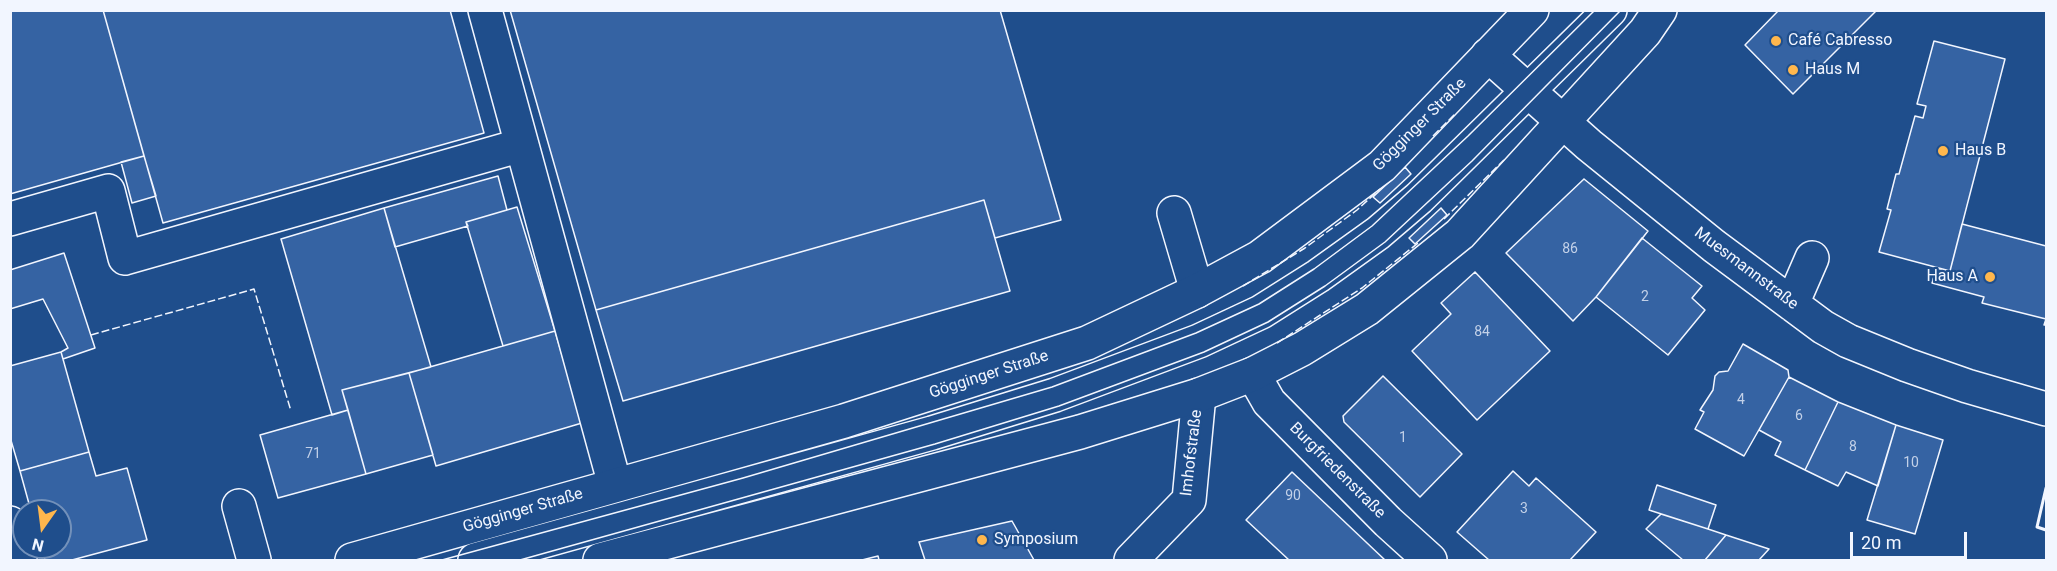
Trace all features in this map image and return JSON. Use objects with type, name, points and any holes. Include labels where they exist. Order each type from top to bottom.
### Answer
[{"type":"main road","points":[[484,10],[615,485]]},
{"type":"main road","name":"Gögginger Straße","points":[[352,561],[844,421],[1087,343],[1197,291],[1260,257],[1382,166],[1532,10]]},
{"type":"main road","points":[[475,561],[932,433],[1055,395],[1199,341],[1262,312],[1378,233],[1419,198],[1610,10]]},
{"type":"main road","points":[[600,561],[1080,432],[1253,374],[1302,349],[1367,309],[1460,234],[1564,123],[1645,32],[1660,10]]},
{"type":"main road","name":"Muesmannstraße","points":[[1488,55],[1564,123],[1705,239],[1823,327],[1848,341],[1945,378],[2046,409]]},
{"type":"main road","points":[[10,219],[108,190],[126,258],[522,145]]},
{"type":"main road","points":[[1174,213],[1197,291]]},
{"type":"main road","points":[[1792,304],[1812,258]]},
{"type":"main road","name":"Burgfriedenstraße","points":[[1253,374],[1269,402],[1430,561]]},
{"type":"main road","name":"Imhofstraße","points":[[1131,561],[1189,500],[1199,394]]},
{"type":"main road","points":[[239,506],[254,561]]},
{"type":"main road","points":[[10,523],[20,561]]},
{"type":"building","points":[[10,10],[103,10],[144,156],[10,194]]},
{"type":"building","points":[[103,10],[450,10],[484,133],[163,223]]},
{"type":"building","points":[[510,10],[1000,10],[1061,220],[995,238],[984,200],[596,310]]},
{"type":"building","name":"Haus M","points":[[1779,10],[1877,10],[1793,94],[1745,45]]},
{"type":"building","name":"Haus B","points":[[1934,41],[2005,59],[1950,271],[1879,252],[1891,210],[1887,209],[1896,174],[1899,174],[1915,116],[1923,118],[1926,106],[1917,104]]},
{"type":"building","points":[[144,156],[156,196],[132,203],[121,162]]},
{"type":"building","points":[[1405,167],[1411,174],[1380,203],[1373,197]]},
{"type":"building","points":[[498,176],[507,210],[466,222],[468,226],[395,247],[384,208]]},
{"type":"building","points":[[1584,179],[1648,231],[1596,297],[1573,321],[1506,253]]},
{"type":"building","points":[[984,200],[1010,291],[623,401],[596,310]]},
{"type":"building","points":[[517,207],[555,331],[503,346],[466,222]]},
{"type":"building","points":[[384,208],[431,367],[342,390],[348,410],[332,415],[281,239]]},
{"type":"building","points":[[1441,208],[1447,215],[1415,244],[1409,238]]},
{"type":"building","name":"Haus A","points":[[1962,224],[2046,246],[2046,319],[1982,303],[1984,297],[1932,283],[1936,268],[1950,271]]},
{"type":"building","points":[[1642,238],[1702,286],[1692,298],[1705,310],[1668,355],[1596,297]]},
{"type":"building","points":[[64,253],[95,348],[63,359],[61,352],[68,348],[43,299],[10,309],[10,270]]},
{"type":"building","points":[[1475,272],[1550,351],[1477,420],[1412,351],[1451,314],[1441,303]]},
{"type":"building","points":[[555,331],[582,423],[436,466],[409,373]]},
{"type":"building","points":[[1743,344],[1788,370],[1789,377],[1744,456],[1695,429],[1704,412],[1700,410],[1713,390],[1715,376],[1719,372],[1728,371]]},
{"type":"building","points":[[61,352],[89,452],[20,471],[10,437],[10,366]]},
{"type":"building","points":[[409,373],[433,455],[366,474],[342,390]]},
{"type":"building","points":[[1383,376],[1462,454],[1420,497],[1344,422],[1343,416]]},
{"type":"building","points":[[1789,377],[1838,402],[1805,470],[1775,455],[1781,442],[1759,430]]},
{"type":"building","points":[[1838,402],[1896,425],[1878,486],[1846,472],[1838,486],[1805,470]]},
{"type":"building","points":[[348,410],[366,474],[278,498],[260,435]]},
{"type":"building","points":[[1896,425],[1943,440],[1915,534],[1867,520]]},
{"type":"building","points":[[89,452],[96,476],[127,468],[147,540],[72,560],[45,560],[72,559],[72,499],[28,499],[20,471]]},
{"type":"building","points":[[1513,471],[1529,486],[1536,478],[1596,532],[1570,560],[1489,560],[1457,532]]},
{"type":"building","points":[[1292,472],[1385,560],[1289,560],[1246,520]]},
{"type":"building","points":[[1657,485],[1716,505],[1708,529],[1649,510]]},
{"type":"building","points":[[1661,514],[1726,535],[1705,560],[1683,560],[1646,529]]},
{"type":"building","points":[[1012,521],[1034,560],[925,560],[919,542]]},
{"type":"building","points":[[1726,535],[1769,549],[1759,560],[1705,560]]},
{"type":"building","points":[[878,556],[879,560],[862,560]]},
{"type":"tram line","points":[[442,560],[743,478],[1052,387],[1196,333],[1259,304],[1314,269],[1372,226],[1468,136],[1595,10]]},
{"type":"tram line","points":[[520,560],[935,444],[1059,406],[1204,352],[1268,322],[1325,286],[1385,242],[1472,161],[1621,10]]},
{"type":"fence","points":[[1433,136],[1456,113]]},
{"type":"fence","points":[[1444,219],[1504,160]]},
{"type":"fence","points":[[1243,286],[1305,248],[1357,210],[1380,189]]},
{"type":"fence","points":[[1277,343],[1362,288],[1418,243]]},
{"type":"fence","points":[[91,335],[254,289],[291,411]]},
{"type":"wall","points":[[2046,488],[2037,527],[2046,530]]},
{"type":"place","name":"Café Cabresso","points":[[1776,41]]},
{"type":"place","name":"Haus M","points":[[1793,70]]},
{"type":"place","name":"Haus B","points":[[1943,151]]},
{"type":"place","name":"Haus A","points":[[1990,277]]},
{"type":"place","name":"Symposium","points":[[982,540]]}]
